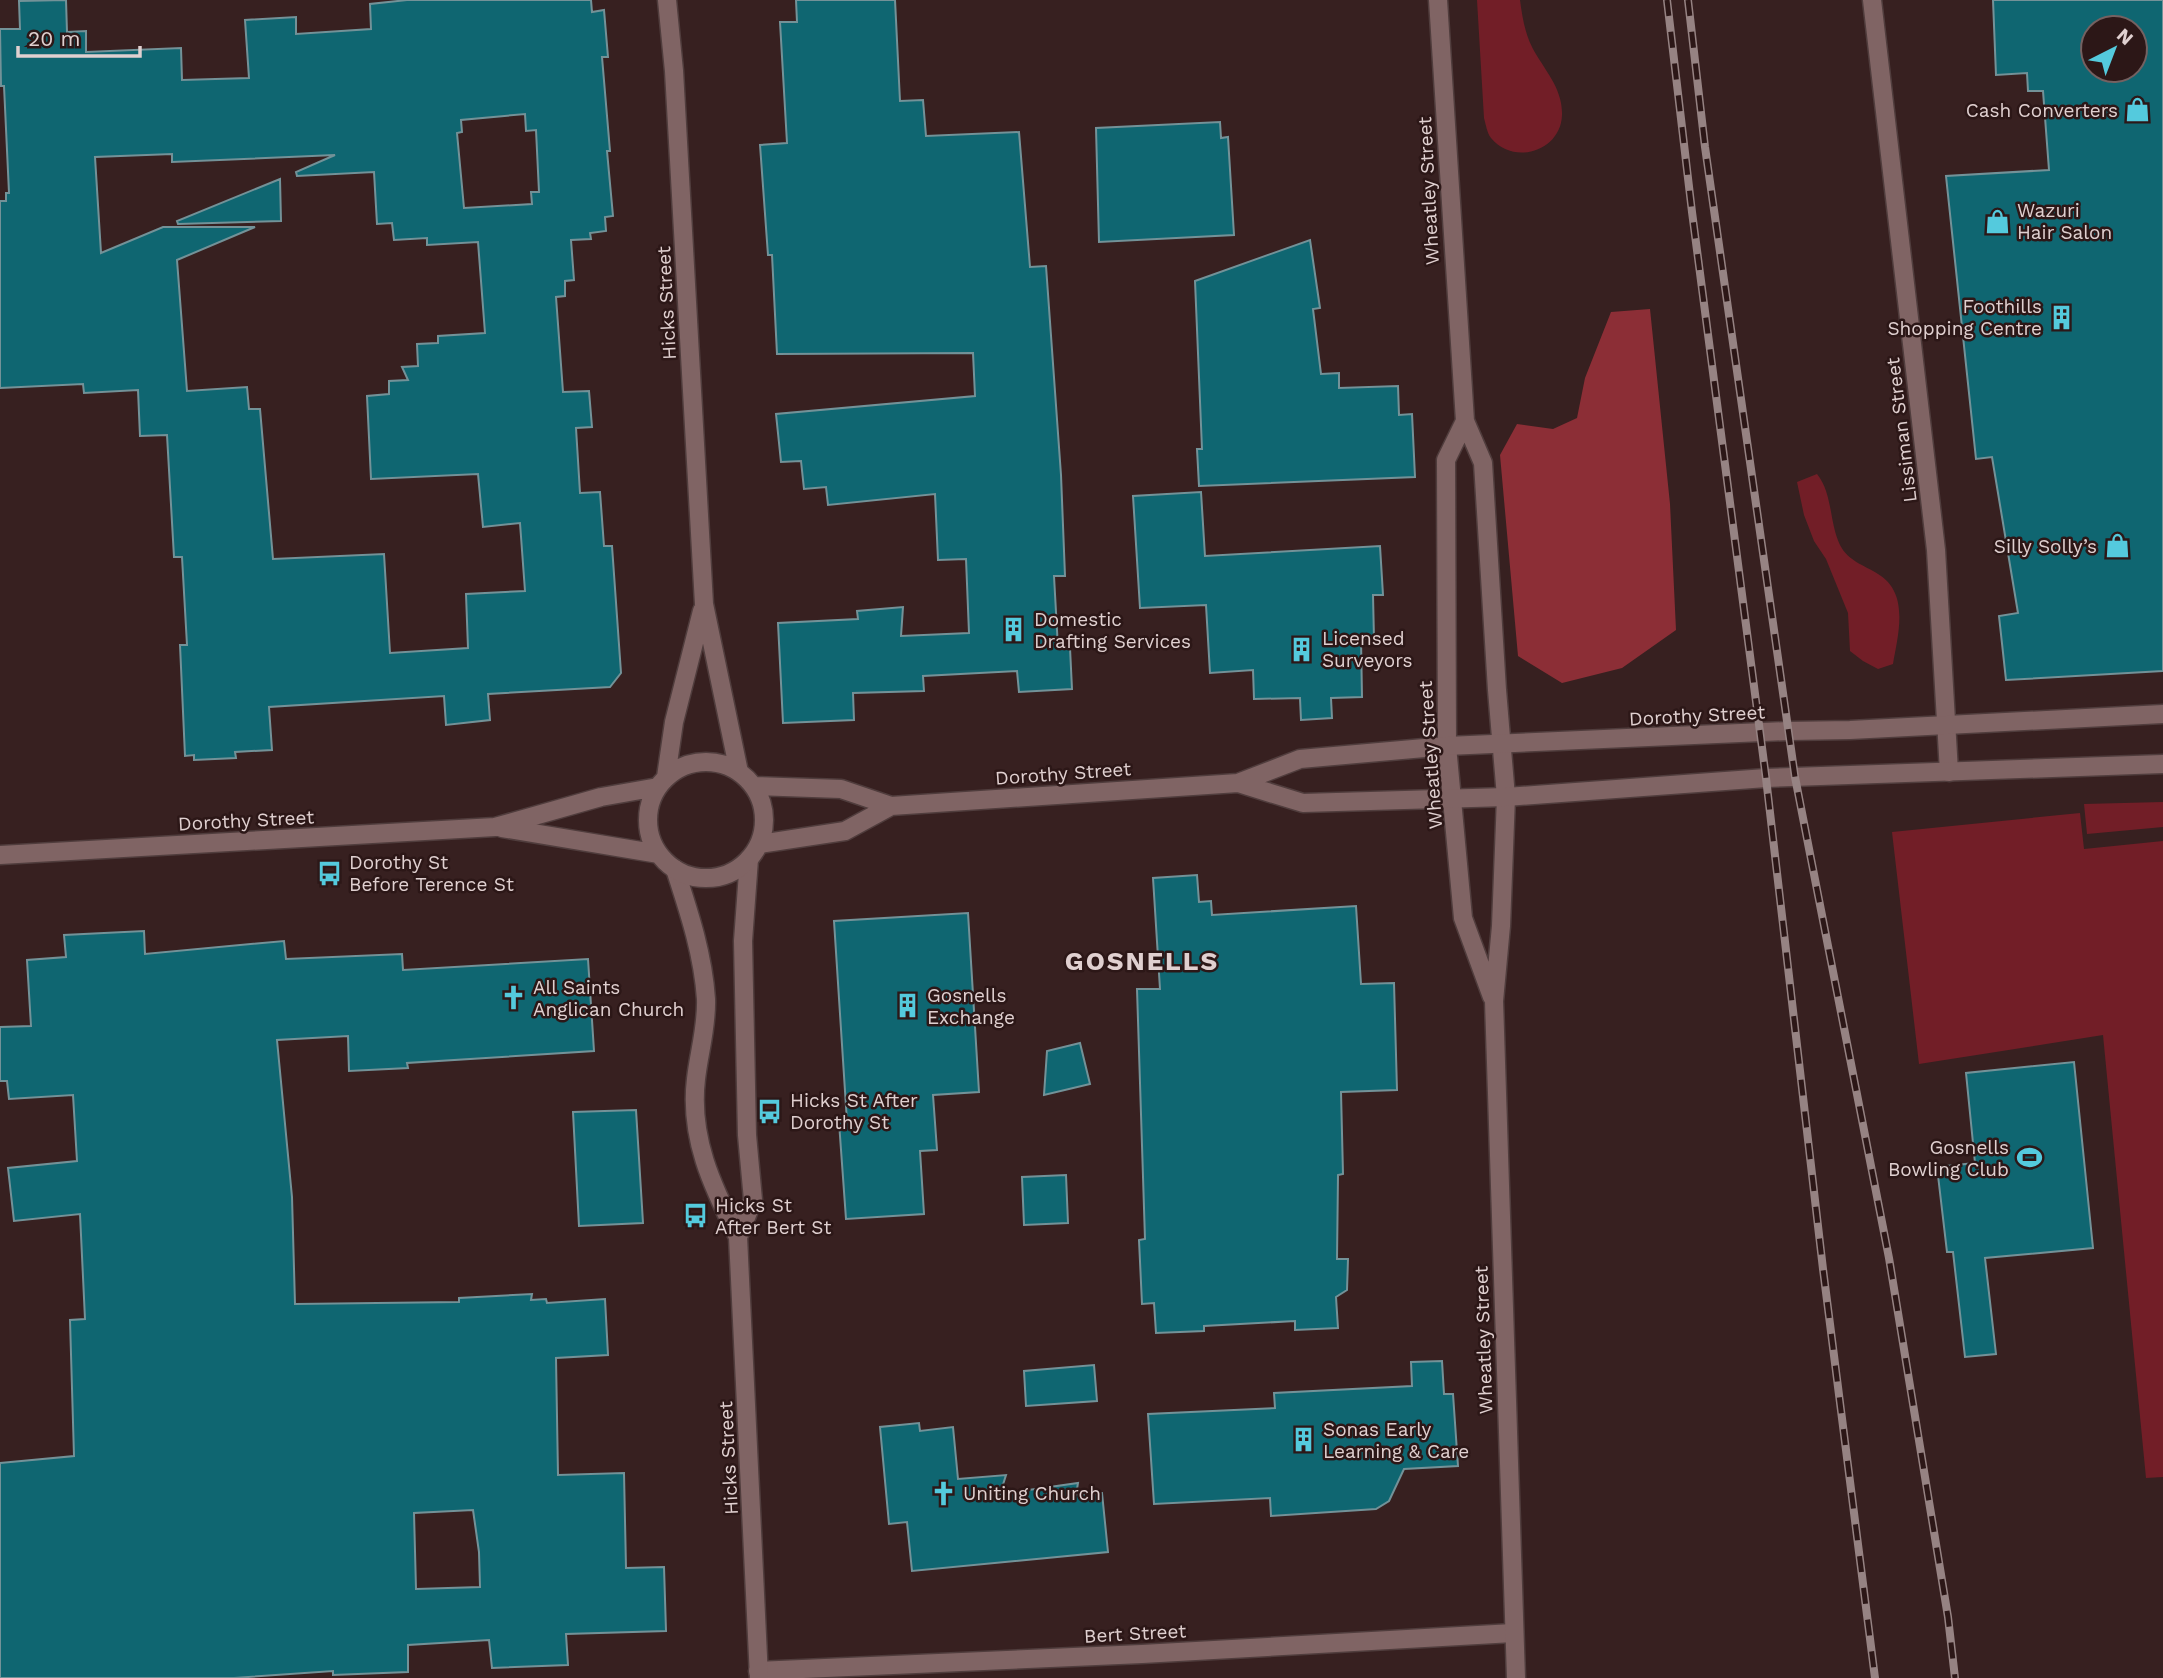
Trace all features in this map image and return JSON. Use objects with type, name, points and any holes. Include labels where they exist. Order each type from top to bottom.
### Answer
[{"type":"street","name":"Hicks Street","points":[[667,0],[675,85],[704,604],[739,772]]},
{"type":"street","name":"Wheatley Street","points":[[1438,0],[1465,421],[1483,463],[1506,797],[1501,926],[1494,1001],[1516,1678]]},
{"type":"street","name":"Lissiman Street","points":[[1872,0],[1936,550],[1949,772]]},
{"type":"street","name":"Wheatley Street","points":[[1465,421],[1446,460],[1447,747],[1463,918],[1494,1001]]},
{"type":"street","name":"Hicks Street","points":[[662,782],[704,604]]},
{"type":"street","name":"Dorothy Street","points":[[753,786],[841,789],[891,806],[1238,783],[1300,759],[1447,747],[1946,726],[2163,713]]},
{"type":"street","points":[[702,762],[721,764],[739,772],[753,786],[762,804],[764,824],[760,844],[749,859],[737,870],[714,878],[689,876],[674,869],[659,854],[650,838],[647,821],[650,803],[662,782],[683,766],[702,762]]},
{"type":"street","name":"Dorothy Street","points":[[1238,783],[1303,803],[1506,797],[1766,778],[2163,764]]},
{"type":"street","name":"Dorothy Street","points":[[0,855],[495,827],[662,782]]},
{"type":"street","name":"Dorothy Street","points":[[760,844],[845,831],[891,806]]},
{"type":"street","name":"Dorothy Street","points":[[495,827],[659,854]]},
{"type":"street","name":"Hicks Street","points":[[738,1237],[753,1200],[747,1135],[743,941],[749,859]]},
{"type":"street","name":"Hicks Street","points":[[674,869],[698,941],[706,1001],[705,1031],[696,1079],[695,1125],[712,1186],[738,1237],[759,1674]]},
{"type":"street","name":"Bert Street","points":[[759,1674],[1513,1633]]},
{"type":"shaded area","points":[[1477,0],[1520,0],[1530,42],[1559,96],[1562,115],[1560,127],[1554,138],[1535,150],[1523,153],[1501,147],[1488,131],[1484,118]]},
{"type":"shaded area","points":[[1650,309],[1670,504],[1676,630],[1622,668],[1562,683],[1518,656],[1500,455],[1517,424],[1553,429],[1577,418],[1585,378],[1611,312]]},
{"type":"shaded area","points":[[1817,474],[1826,490],[1843,550],[1852,559],[1888,582],[1895,592],[1899,628],[1893,664],[1878,669],[1850,651],[1848,613],[1826,559],[1814,541],[1804,515],[1797,482]]},
{"type":"shaded area","points":[[2163,802],[2163,827],[2087,834],[2084,804]]},
{"type":"shaded area","points":[[2080,813],[2084,849],[2163,841],[2163,1477],[2146,1478],[2103,1035],[1919,1064],[1892,832]]},
{"type":"building","points":[[66,0],[67,32],[86,31],[86,52],[181,48],[182,80],[249,78],[245,20],[296,17],[296,34],[371,29],[370,4],[407,0],[591,0],[592,12],[604,10],[608,57],[602,57],[613,216],[605,217],[606,231],[590,233],[591,239],[571,240],[574,280],[565,281],[565,296],[556,297],[563,392],[589,391],[592,427],[576,428],[580,493],[600,492],[604,546],[612,546],[621,673],[610,687],[488,694],[490,720],[446,725],[444,696],[269,707],[272,750],[235,752],[236,758],[194,760],[194,755],[185,756],[180,645],[187,645],[182,557],[174,557],[167,435],[140,436],[138,390],[84,393],[83,384],[0,388],[0,201],[6,201],[6,193],[9,193],[4,86],[1,86],[0,29],[20,29],[19,1]],"holes":[[[525,114],[526,131],[536,130],[539,192],[531,192],[532,204],[464,208],[457,133],[462,132],[461,120]],[[172,154],[172,162],[335,155],[296,172],[297,176],[374,172],[377,224],[392,223],[394,240],[427,238],[427,245],[478,242],[485,333],[438,336],[438,343],[417,344],[418,366],[402,367],[408,380],[389,381],[389,394],[367,396],[371,479],[478,474],[483,527],[520,523],[525,591],[466,594],[468,648],[390,653],[384,554],[273,559],[260,409],[249,409],[247,387],[187,391],[177,260],[255,227],[163,227],[101,253],[95,157]]]},
{"type":"building","points":[[796,0],[895,0],[900,101],[923,100],[926,136],[1019,132],[1030,267],[1046,266],[1061,475],[1065,576],[1054,576],[1058,648],[1070,648],[1072,689],[1019,692],[1017,671],[923,676],[924,691],[853,693],[854,720],[783,723],[778,623],[858,619],[857,611],[903,607],[901,636],[969,633],[966,559],[938,560],[935,494],[828,505],[826,487],[804,489],[801,461],[781,462],[776,414],[975,396],[973,353],[777,354],[772,255],[768,255],[760,145],[787,143],[780,22],[797,22]]},
{"type":"building","name":"Foothills Shopping Centre","points":[[1993,0],[2163,0],[2163,671],[2006,680],[1999,616],[2018,613],[1992,457],[1976,459],[1946,176],[2049,170],[2043,91],[2028,91],[2027,73],[1996,75]]},
{"type":"building","points":[[1220,122],[1221,138],[1228,137],[1234,235],[1099,242],[1096,128]]},
{"type":"building","points":[[280,179],[281,221],[178,224],[177,221]]},
{"type":"building","points":[[1310,240],[1320,308],[1313,309],[1321,374],[1339,373],[1339,388],[1398,386],[1399,415],[1412,414],[1415,477],[1199,486],[1197,449],[1202,449],[1195,281]]},
{"type":"building","points":[[1201,492],[1205,556],[1380,546],[1383,595],[1373,595],[1374,639],[1361,639],[1362,697],[1331,698],[1332,718],[1301,720],[1300,698],[1254,699],[1253,670],[1210,673],[1206,605],[1140,608],[1133,496]]},
{"type":"building","points":[[1197,875],[1199,902],[1211,901],[1212,915],[1356,906],[1361,984],[1394,983],[1397,1090],[1341,1092],[1343,1174],[1338,1175],[1337,1259],[1348,1259],[1347,1290],[1336,1297],[1338,1328],[1295,1330],[1295,1321],[1204,1326],[1204,1331],[1156,1333],[1154,1303],[1142,1304],[1139,1240],[1145,1239],[1137,989],[1160,989],[1153,878]]},
{"type":"building","name":"Gosnells Exchange","points":[[968,913],[979,1092],[933,1095],[937,1150],[920,1151],[924,1214],[846,1219],[839,1122],[847,1122],[834,921]]},
{"type":"building","points":[[144,931],[145,954],[284,941],[286,959],[402,954],[403,970],[588,959],[594,1051],[407,1063],[408,1068],[349,1071],[348,1036],[277,1040],[292,1197],[295,1304],[459,1302],[459,1298],[532,1294],[531,1300],[546,1299],[547,1303],[605,1299],[608,1355],[556,1358],[558,1475],[624,1473],[626,1568],[664,1567],[666,1631],[566,1634],[568,1665],[492,1668],[489,1640],[408,1645],[408,1672],[333,1675],[333,1671],[234,1678],[0,1678],[0,1463],[74,1456],[70,1320],[85,1319],[80,1214],[14,1221],[8,1168],[77,1161],[73,1095],[9,1099],[7,1081],[0,1081],[0,1027],[31,1026],[27,960],[66,957],[64,935]],"holes":[[[473,1510],[479,1552],[480,1587],[416,1589],[414,1513]]]},
{"type":"building","points":[[1080,1043],[1090,1084],[1044,1095],[1047,1051]]},
{"type":"building","name":"Gosnells Bowling Club","points":[[2074,1062],[2093,1248],[1985,1258],[1996,1354],[1965,1357],[1953,1252],[1947,1252],[1937,1167],[1975,1163],[1966,1073]]},
{"type":"building","points":[[636,1110],[643,1223],[579,1226],[573,1112]]},
{"type":"building","points":[[1066,1175],[1068,1223],[1024,1225],[1022,1177]]},
{"type":"building","name":"Sonas Early Learning & Care","points":[[1442,1361],[1444,1394],[1453,1394],[1458,1466],[1404,1469],[1389,1501],[1376,1509],[1271,1516],[1270,1498],[1154,1504],[1148,1414],[1275,1408],[1274,1393],[1412,1386],[1411,1362]]},
{"type":"building","points":[[1094,1365],[1097,1401],[1026,1406],[1024,1371]]},
{"type":"building","name":"Uniting Church","points":[[919,1423],[920,1431],[953,1427],[958,1479],[1006,1475],[1000,1494],[1078,1483],[1076,1495],[1102,1493],[1108,1552],[912,1571],[907,1522],[889,1524],[880,1427]]},
{"type":"railway","points":[[1667,0],[1766,778],[1823,1269],[1875,1678]]},
{"type":"railway","points":[[1688,0],[1705,147],[1795,777],[1889,1258],[1948,1617],[1955,1678]]},
{"type":"place","name":"Cash Converters","points":[[2138,110]]},
{"type":"place","name":"Wazuri Hair Salon","points":[[1997,221]]},
{"type":"place","name":"Foothills Shopping Centre","points":[[2062,317]]},
{"type":"place","name":"Silly Solly’s","points":[[2117,546]]},
{"type":"place","name":"Domestic Drafting Services","points":[[1014,630]]},
{"type":"place","name":"Licensed Surveyors","points":[[1302,649]]},
{"type":"place","name":"Dorothy St Before Terence St","points":[[329,873]]},
{"type":"place","name":"All Saints Anglican Church","points":[[513,998]]},
{"type":"place","name":"Gosnells Exchange","points":[[907,1006]]},
{"type":"place","name":"Hicks St After Dorothy St","points":[[770,1111]]},
{"type":"place","name":"Gosnells Bowling Club","points":[[2029,1158]]},
{"type":"place","name":"Hicks St After Bert St","points":[[695,1216]]},
{"type":"place","name":"Sonas Early Learning & Care","points":[[1303,1440]]},
{"type":"place","name":"Uniting Church","points":[[943,1493]]},
{"type":"district","name":"GOSNELLS","points":[[1142,961]]}]
